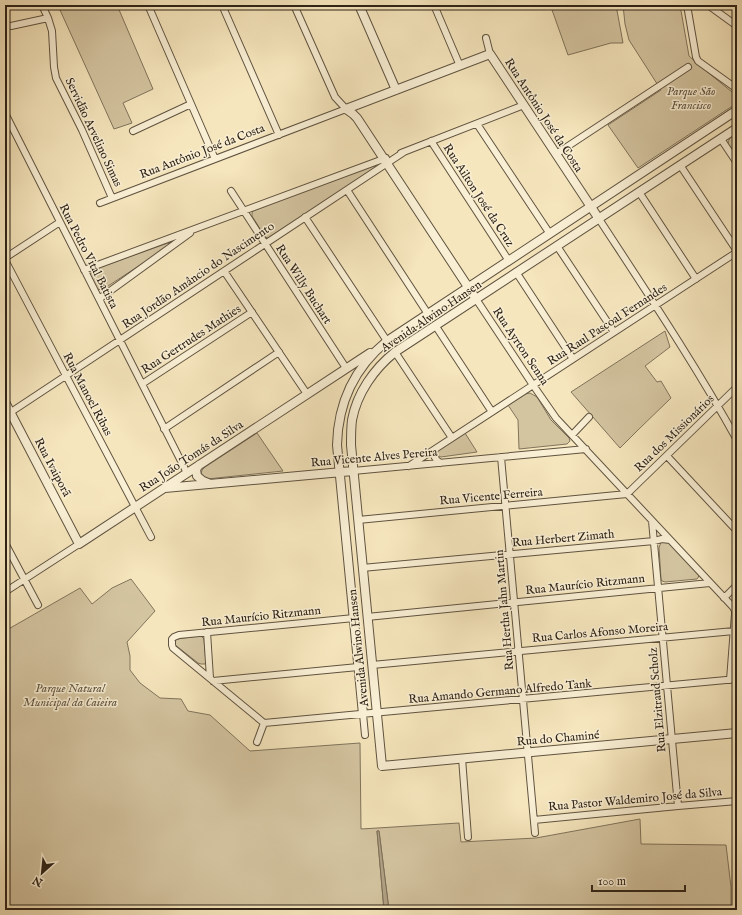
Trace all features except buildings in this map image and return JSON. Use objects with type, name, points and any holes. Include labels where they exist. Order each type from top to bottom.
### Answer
[{"type":"street","name":"Servidão Arvelino Simas","points":[[42,5],[52,31],[56,78],[82,130],[112,198]]},
{"type":"street","points":[[148,5],[216,159]]},
{"type":"street","points":[[222,5],[279,135]]},
{"type":"street","name":"Rua Ayrton Senna","points":[[294,5],[335,97],[357,118],[532,386],[572,435],[733,607],[735,611],[730,680]]},
{"type":"street","points":[[359,5],[396,90]]},
{"type":"street","points":[[434,5],[460,66]]},
{"type":"street","points":[[687,5],[698,61],[737,89]]},
{"type":"street","points":[[708,5],[737,26]]},
{"type":"street","points":[[11,26],[48,18]]},
{"type":"street","points":[[486,38],[490,54]]},
{"type":"street","name":"Rua Antônio José da Costa","points":[[100,203],[490,54],[656,305],[718,405],[737,440]]},
{"type":"street","points":[[556,154],[688,67]]},
{"type":"street","points":[[133,131],[191,104]]},
{"type":"street","points":[[84,270],[385,161],[404,152],[524,105]]},
{"type":"street","name":"Avenida Alwino Hansen","points":[[365,735],[337,445],[338,423],[351,384],[369,357],[387,341],[737,110]]},
{"type":"street","name":"Rua Pedro Vital Batista","points":[[5,113],[186,473]]},
{"type":"street","points":[[477,124],[550,234]]},
{"type":"street","name":"Avenida Alwino Hansen","points":[[382,766],[351,445],[352,419],[362,392],[370,377],[380,365],[395,352],[737,128]]},
{"type":"street","points":[[721,138],[737,163]]},
{"type":"street","name":"Rua Ailton José da Cruz","points":[[431,142],[509,261]]},
{"type":"street","name":"Rua Jordão Amâncio do Nascimento","points":[[8,414],[346,190],[385,161]]},
{"type":"street","points":[[680,165],[737,252]]},
{"type":"street","points":[[346,190],[428,314]]},
{"type":"street","name":"Rua Willy Buchart","points":[[231,191],[346,368]]},
{"type":"street","points":[[639,192],[696,279]]},
{"type":"street","points":[[305,217],[387,341]]},
{"type":"street","points":[[5,259],[60,222]]},
{"type":"street","points":[[99,299],[196,229]]},
{"type":"street","points":[[557,246],[614,332]]},
{"type":"street","name":"Rua Raul Pascoal Fernandes","points":[[409,466],[737,252]]},
{"type":"street","name":"Rua Manoel Ribas","points":[[5,259],[151,537]]},
{"type":"street","points":[[224,271],[307,394]]},
{"type":"street","points":[[516,272],[573,359]]},
{"type":"street","name":"Rua Gertrudes Mathies","points":[[142,384],[252,312]]},
{"type":"street","points":[[436,325],[492,412]]},
{"type":"street","name":"Rua João Tomás da Silva","points":[[8,590],[387,341]]},
{"type":"street","points":[[164,429],[279,352]]},
{"type":"street","points":[[395,352],[452,438]]},
{"type":"street","points":[[346,368],[351,384]]},
{"type":"street","name":"Rua dos Missionários","points":[[627,494],[737,387]]},
{"type":"street","name":"Rua Ivaiporã","points":[[5,402],[8,414],[79,544]]},
{"type":"street","points":[[572,435],[589,417]]},
{"type":"street","name":"Rua Vicente Alves Pereira","points":[[164,488],[586,449]]},
{"type":"street","points":[[434,450],[433,456],[440,463]]},
{"type":"street","points":[[667,456],[737,530]]},
{"type":"street","name":"Rua Hertha Jahn Martin","points":[[502,457],[535,833]]},
{"type":"street","points":[[200,464],[196,469],[197,476],[202,481],[212,484]]},
{"type":"street","points":[[186,473],[191,481],[199,485]]},
{"type":"street","name":"Rua Vicente Ferreira","points":[[358,520],[627,494]]},
{"type":"street","name":"Rua Elzitraud Scholz","points":[[652,521],[678,806]]},
{"type":"street","name":"Rua Herbert Zimath","points":[[362,568],[654,541],[662,539],[670,540]]},
{"type":"street","points":[[5,543],[38,605]]},
{"type":"street","name":"Rua Maurício Ritzmann","points":[[367,617],[710,583]]},
{"type":"street","points":[[724,598],[737,585]]},
{"type":"street","name":"Rua Maurício Ritzmann","points":[[211,679],[173,648],[172,639],[174,637],[179,635],[207,632],[354,618]]},
{"type":"street","name":"Rua Carlos Afonso Moreira","points":[[372,665],[734,631]]},
{"type":"street","points":[[207,632],[211,679],[264,723],[257,742]]},
{"type":"street","points":[[211,679],[358,667]]},
{"type":"street","name":"Rua Amando Germano Alfredo Tank","points":[[264,723],[737,679]]},
{"type":"street","name":"Rua do Chaminé","points":[[382,766],[737,733]]},
{"type":"street","points":[[462,758],[468,837]]},
{"type":"street","name":"Rua Pastor Waldemiro José da Silva","points":[[534,820],[737,801]]},
{"type":"green space","points":[[73,5],[117,5],[153,89],[123,103],[132,123],[114,129],[60,10]]},
{"type":"green space","points":[[555,5],[616,5],[623,43],[611,43],[568,55],[551,7]]},
{"type":"green space","name":"Parque São Francisco","points":[[623,5],[680,5],[689,56],[737,96],[737,103],[638,168],[608,125],[661,90],[629,40],[625,24]]},
{"type":"green space","points":[[737,133],[737,158],[728,142],[732,136]]},
{"type":"green space","points":[[377,163],[380,165],[268,238],[265,237],[252,216],[253,211]]},
{"type":"green space","points":[[168,243],[169,246],[102,290],[97,289],[91,277],[92,270]]},
{"type":"green space","points":[[665,331],[670,347],[645,366],[657,382],[661,381],[671,398],[620,448],[571,392]]},
{"type":"green space","points":[[530,393],[537,397],[551,420],[569,438],[570,441],[567,444],[519,449],[518,420],[508,405],[525,394]]},
{"type":"green space","points":[[257,433],[283,471],[207,479],[201,474],[205,467]]},
{"type":"green space","points":[[465,433],[477,452],[441,457],[437,455],[437,451]]},
{"type":"green space","points":[[661,542],[668,542],[699,575],[697,579],[662,581],[659,548]]},
{"type":"green space","name":"Parque Natural Municipal da Caieira","points":[[131,579],[155,611],[127,642],[130,656],[130,670],[140,683],[160,698],[181,699],[188,711],[210,715],[250,751],[360,743],[361,829],[459,823],[461,842],[536,838],[640,819],[641,844],[726,845],[731,887],[731,910],[389,910],[379,831],[377,831],[384,910],[5,910],[5,631],[80,588],[92,604],[112,588]]},
{"type":"green space","points":[[201,636],[204,639],[205,664],[198,663],[174,644],[175,640],[177,639]]},
{"type":"shaded area","points":[[377,831],[379,831],[389,910],[384,910]]}]
